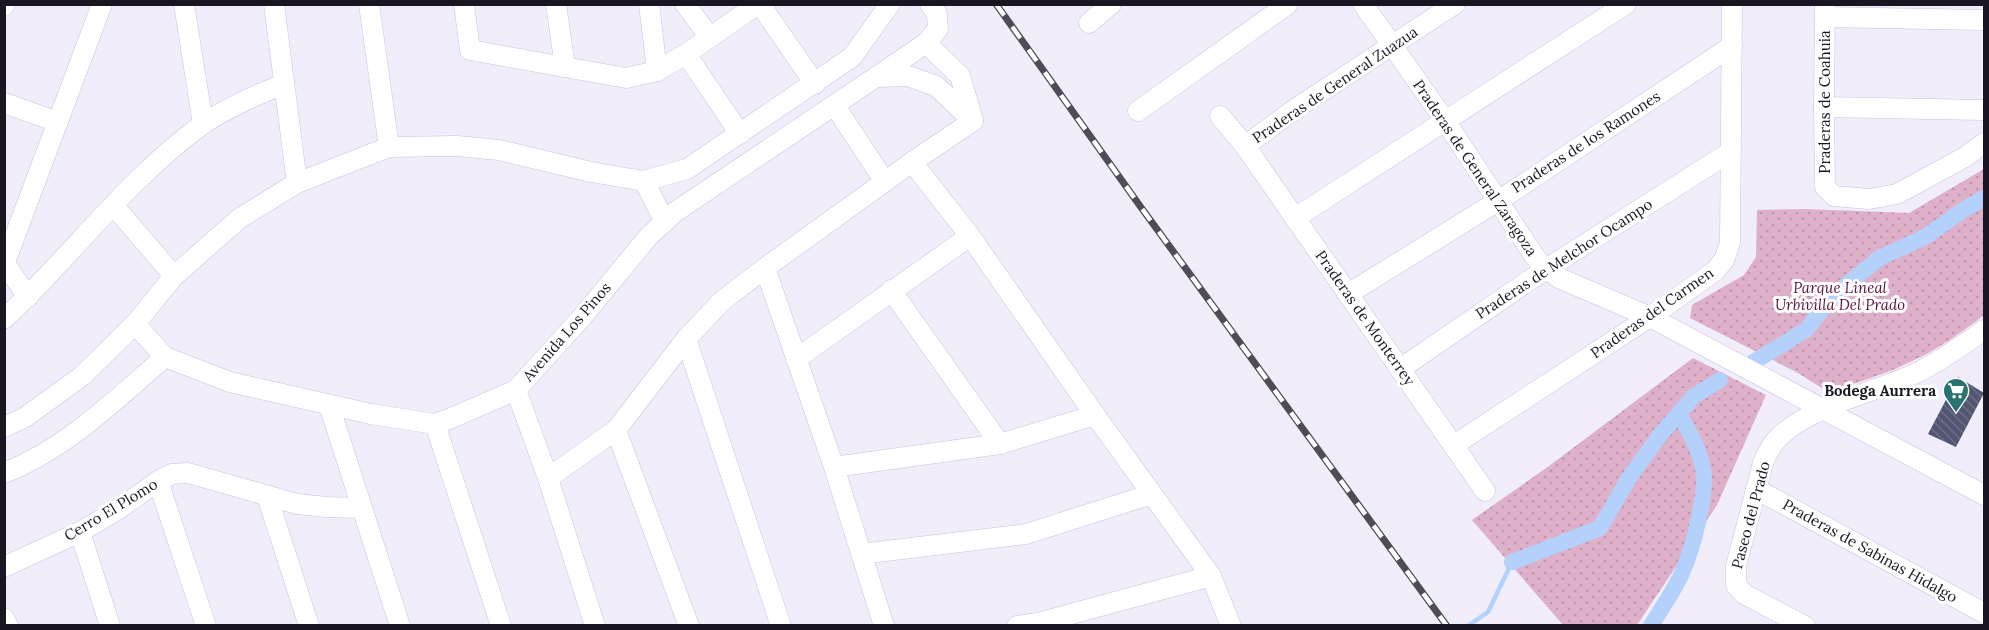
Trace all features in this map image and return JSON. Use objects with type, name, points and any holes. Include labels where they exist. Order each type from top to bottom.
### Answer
[{"type":"street","points":[[28,297],[5,264],[102,4]]},
{"type":"street","points":[[184,4],[203,124]]},
{"type":"street","points":[[274,4],[297,183]]},
{"type":"street","points":[[369,4],[389,147]]},
{"type":"street","points":[[464,4],[470,50],[626,78],[657,71],[759,4],[815,84]]},
{"type":"street","points":[[555,4],[565,67]]},
{"type":"street","points":[[649,4],[657,71]]},
{"type":"street","points":[[684,4],[709,36]]},
{"type":"street","points":[[4,427],[24,418],[82,376],[135,324],[174,276],[240,218],[297,183],[389,147],[457,146],[499,150],[591,172],[644,181],[687,170],[852,57],[890,4]]},
{"type":"street","points":[[930,4],[937,14],[938,29],[926,43],[960,76],[973,121]]},
{"type":"street","points":[[1089,23],[1111,4]]},
{"type":"street","points":[[1138,111],[1288,4]]},
{"type":"street","name":"Praderas de General Zaragoza","points":[[1363,4],[1545,269],[1559,278],[1650,317],[1823,410]]},
{"type":"street","name":"Praderas de General Zuazua","points":[[1245,146],[1295,109],[1455,4]]},
{"type":"street","points":[[1295,219],[1626,4]]},
{"type":"street","name":"Praderas del Carmen","points":[[1454,445],[1650,317],[1715,271],[1724,260],[1730,243],[1732,4]]},
{"type":"street","points":[[1825,11],[1984,20]]},
{"type":"street","name":"Praderas de Coahuia","points":[[1825,11],[1825,187],[1834,196],[1869,199],[1897,194],[1965,157],[1984,143]]},
{"type":"street","name":"Avenida Los Pinos","points":[[435,424],[516,390],[583,316],[649,236],[675,212],[926,43]]},
{"type":"street","name":"Praderas de los Ramones","points":[[1348,294],[1498,201],[1732,46]]},
{"type":"street","points":[[686,54],[741,134]]},
{"type":"street","points":[[876,77],[908,76],[936,86],[973,121]]},
{"type":"street","points":[[4,320],[152,166],[203,124],[243,100],[284,84]]},
{"type":"street","points":[[4,103],[58,122]]},
{"type":"street","points":[[835,106],[885,182]]},
{"type":"street","points":[[1824,107],[1984,110]]},
{"type":"street","name":"Praderas de Monterrey","points":[[1220,116],[1245,146],[1485,491]]},
{"type":"street","points":[[548,478],[616,430],[686,339],[722,302],[765,268],[973,121]]},
{"type":"street","name":"Praderas de Melchor Ocampo","points":[[1400,369],[1545,269],[1730,152]]},
{"type":"street","points":[[912,162],[970,236],[1211,576],[1231,626]]},
{"type":"street","points":[[644,181],[665,222]]},
{"type":"street","points":[[114,206],[174,276]]},
{"type":"street","points":[[796,359],[970,236]]},
{"type":"street","points":[[765,268],[834,467],[884,626]]},
{"type":"street","points":[[891,290],[1000,444]]},
{"type":"street","points":[[135,324],[165,357],[230,382],[370,414],[435,424],[501,626]]},
{"type":"street","name":"Paseo del Prado","points":[[1804,626],[1744,594],[1734,579],[1763,463],[1770,448],[1780,436],[1796,424],[1823,410],[1916,373],[1959,348],[1984,330]]},
{"type":"street","points":[[686,339],[781,626]]},
{"type":"street","points":[[4,473],[23,466],[54,449],[165,357]]},
{"type":"street","points":[[516,390],[548,478],[595,626]]},
{"type":"street","points":[[329,405],[400,626]]},
{"type":"street","points":[[1823,410],[1984,495]]},
{"type":"street","points":[[834,467],[1000,444],[1095,415]]},
{"type":"street","points":[[616,430],[689,626]]},
{"type":"street","name":"Cerro El Plomo","points":[[4,567],[80,532],[172,474],[188,473],[297,504],[362,508]]},
{"type":"street","points":[[158,481],[206,626]]},
{"type":"street","name":"Praderas de Sabinas Hidalgo","points":[[1756,489],[1984,613]]},
{"type":"street","points":[[861,554],[1026,534],[1152,494]]},
{"type":"street","points":[[267,496],[309,626]]},
{"type":"street","points":[[80,532],[110,626]]},
{"type":"street","points":[[1017,626],[1038,623],[1211,576]]},
{"type":"street","points":[[4,618],[8,626]]},
{"type":"green space","name":"Parque Lineal Urbivilla Del Prado","points":[[1984,169],[1984,315],[1949,341],[1920,357],[1880,375],[1828,392],[1798,373],[1690,318],[1692,305],[1744,275],[1756,257],[1757,210],[1806,209],[1909,213]]},
{"type":"green space","points":[[1693,358],[1766,395],[1717,505],[1637,625],[1563,625],[1472,520],[1549,466]]},
{"type":"building","name":"Bodega Aurrera","points":[[1958,377],[1984,393],[1956,447],[1928,434]]},
{"type":"waterway","points":[[1752,363],[1806,330],[1832,297],[1879,258],[1925,237],[1984,198]]},
{"type":"waterway","points":[[1512,562],[1600,528],[1629,478],[1660,435],[1694,396],[1720,380]]},
{"type":"waterway","points":[[1651,626],[1686,563],[1698,521],[1703,492],[1703,469],[1699,454],[1679,413]]},
{"type":"waterway","points":[[1468,626],[1488,612],[1512,562]]},
{"type":"railway","points":[[996,4],[1140,206],[1447,626]]},
{"type":"place","name":"Bodega Aurrera","points":[[1956,414]]}]
